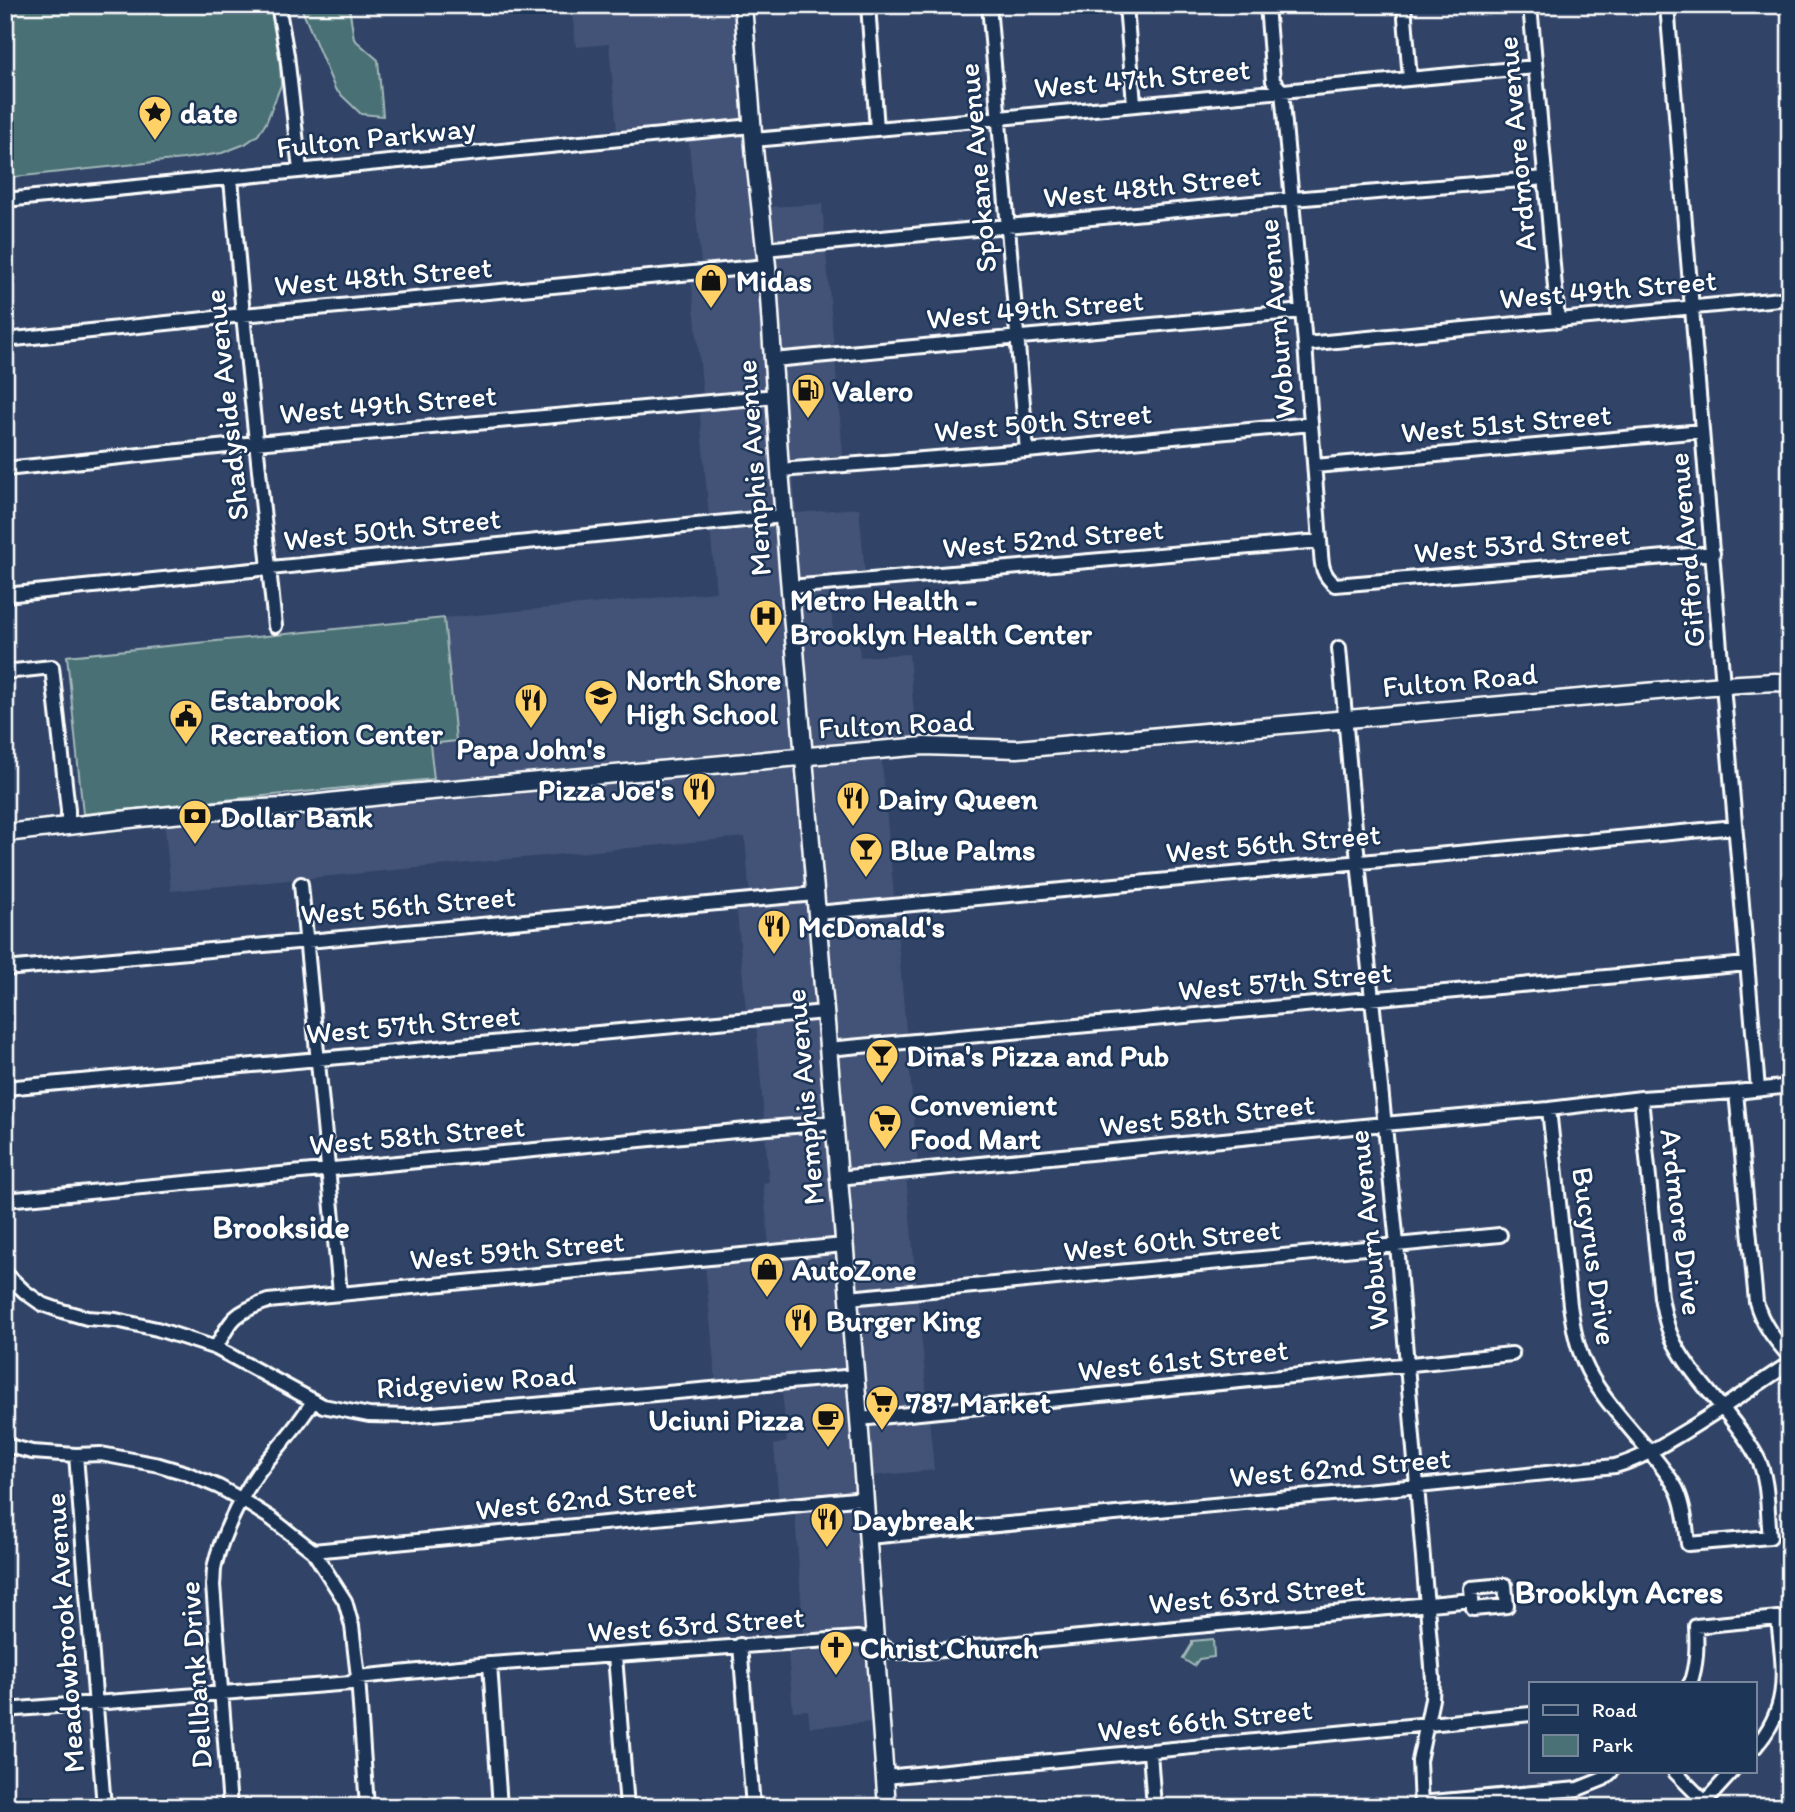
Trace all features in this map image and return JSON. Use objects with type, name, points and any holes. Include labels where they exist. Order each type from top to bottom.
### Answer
[{"type":"main road","name":"Memphis Avenue","points":[[743,5],[767,266],[780,470],[856,1376],[887,1807]]},
{"type":"main road","name":"Fulton Road","points":[[5,833],[138,818],[285,807],[399,794],[924,747],[1017,749],[1723,685],[1790,683]]},
{"type":"street","points":[[278,5],[287,55],[300,170]]},
{"type":"street","points":[[868,5],[877,129]]},
{"type":"street","name":"Spokane Avenue","points":[[989,5],[1027,451]]},
{"type":"street","points":[[1126,5],[1134,104]]},
{"type":"street","name":"Woburn Avenue","points":[[1268,5],[1273,81],[1282,91],[1293,199],[1322,566],[1326,578],[1335,585]]},
{"type":"street","points":[[1404,5],[1410,79]]},
{"type":"street","name":"Ardmore Avenue","points":[[1530,5],[1558,321]]},
{"type":"street","name":"Gifford Avenue","points":[[1667,5],[1758,1090]]},
{"type":"street","name":"West 47th Street","points":[[753,133],[877,129],[1535,67]]},
{"type":"street","name":"Fulton Parkway","points":[[5,200],[300,170],[753,133]]},
{"type":"street","name":"West 48th Street","points":[[765,249],[1545,178]]},
{"type":"street","name":"Shadyside Avenue","points":[[231,179],[275,626]]},
{"type":"street","name":"West 48th Street","points":[[5,340],[767,266]]},
{"type":"street","name":"West 49th Street","points":[[1305,344],[1790,298]]},
{"type":"street","name":"West 49th Street","points":[[773,360],[1303,311]]},
{"type":"street","name":"West 49th Street","points":[[5,469],[256,443],[776,396]]},
{"type":"street","name":"West 50th Street","points":[[780,470],[1027,451],[1311,424]]},
{"type":"street","name":"West 51st Street","points":[[1315,466],[1702,431]]},
{"type":"street","name":"West 50th Street","points":[[5,595],[784,516]]},
{"type":"street","name":"West 52nd Street","points":[[790,587],[1320,541]]},
{"type":"street","name":"West 53rd Street","points":[[1335,585],[1713,553]]},
{"type":"street","name":"Woburn Avenue","points":[[1339,648],[1408,1364],[1433,1679],[1432,1699],[1419,1761],[1421,1805]]},
{"type":"street","points":[[5,672],[52,667],[68,826]]},
{"type":"street","name":"West 56th Street","points":[[817,913],[1735,827]]},
{"type":"street","points":[[301,884],[340,1293]]},
{"type":"street","name":"West 56th Street","points":[[5,969],[815,894]]},
{"type":"street","name":"West 57th Street","points":[[828,1049],[1747,964]]},
{"type":"street","name":"West 57th Street","points":[[5,1088],[825,1012]]},
{"type":"street","name":"West 58th Street","points":[[838,1178],[1641,1098],[1790,1086]]},
{"type":"street","points":[[1735,1092],[1756,1302],[1760,1316],[1772,1336],[1790,1357]]},
{"type":"street","name":"Ardmore Drive","points":[[1641,1098],[1666,1323],[1685,1361],[1758,1459],[1764,1478],[1770,1537],[1731,1540]]},
{"type":"street","name":"Bucyrus Drive","points":[[1549,1109],[1574,1332],[1583,1362],[1595,1384],[1678,1490],[1688,1544],[1731,1540]]},
{"type":"street","name":"West 58th Street","points":[[5,1200],[834,1123]]},
{"type":"street","name":"West 60th Street","points":[[849,1297],[1500,1235]]},
{"type":"street","name":"West 59th Street","points":[[216,1348],[226,1328],[245,1309],[268,1301],[844,1245]]},
{"type":"street","name":"Ridgeview Road","points":[[5,1273],[25,1293],[42,1304],[88,1318],[157,1328],[216,1348],[323,1406],[369,1415],[410,1416],[856,1376]]},
{"type":"street","name":"West 61st Street","points":[[859,1419],[1512,1354]]},
{"type":"street","name":"West 62nd Street","points":[[868,1537],[1615,1466],[1650,1452],[1722,1409],[1790,1363]]},
{"type":"street","name":"Dellbank Drive","points":[[230,1807],[213,1585],[214,1566],[225,1534],[242,1500],[264,1464],[287,1438],[313,1401]]},
{"type":"street","points":[[5,1446],[32,1452],[101,1454],[186,1473],[242,1500],[313,1551],[345,1601],[352,1626],[367,1807]]},
{"type":"street","name":"Meadowbrook Avenue","points":[[76,1455],[104,1807]]},
{"type":"street","name":"West 62nd Street","points":[[313,1551],[865,1497]]},
{"type":"street","name":"West 63rd Street","points":[[5,1710],[351,1683],[358,1677],[490,1664],[740,1645],[858,1638],[874,1641],[892,1652],[922,1653],[1472,1600]]},
{"type":"street","points":[[1691,1682],[1698,1651],[1696,1626],[1778,1618],[1783,1689],[1777,1715],[1756,1746]]},
{"type":"street","points":[[740,1645],[753,1807]]},
{"type":"street","points":[[615,1656],[627,1807]]},
{"type":"street","points":[[490,1664],[500,1807]]},
{"type":"street","name":"West 66th Street","points":[[885,1777],[1529,1714]]},
{"type":"street","points":[[1150,1752],[1154,1807]]},
{"type":"street","points":[[1421,1805],[1578,1789],[1603,1779],[1610,1773]]},
{"type":"street","points":[[1676,1773],[1705,1805],[1731,1773]]},
{"type":"shaded area","points":[[560,5],[763,5],[749,7],[768,207],[822,204],[843,456],[792,461],[796,513],[859,508],[865,574],[828,578],[834,642],[858,640],[860,657],[909,654],[916,739],[880,742],[918,1164],[905,1165],[934,1470],[852,1478],[872,1722],[810,1727],[808,1710],[793,1711],[787,1640],[804,1638],[794,1501],[779,1503],[774,1445],[787,1442],[781,1379],[716,1383],[704,1252],[769,1245],[763,1183],[769,1182],[756,1021],[747,1022],[736,899],[750,898],[745,837],[171,891],[163,806],[434,779],[430,743],[456,740],[444,618],[716,592],[698,394],[703,393],[691,276],[702,274],[687,124],[617,130],[609,44],[576,47],[572,12],[561,12]]},
{"type":"green space","points":[[5,5],[270,5],[280,51],[281,85],[266,123],[258,135],[245,144],[222,153],[5,178]]},
{"type":"green space","points":[[300,5],[355,5],[349,6],[354,39],[378,60],[383,116],[361,114],[335,89]]},
{"type":"green space","points":[[444,618],[456,741],[430,744],[434,779],[83,814],[67,656]]},
{"type":"green space","points":[[1213,1639],[1214,1657],[1199,1659],[1194,1666],[1183,1659],[1192,1641]]},
{"type":"place","name":"date","points":[[155,142]]},
{"type":"place","name":"Midas","points":[[711,310]]},
{"type":"place","name":"Valero","points":[[808,420]]},
{"type":"place","name":"Metro Health - Brooklyn Health Center","points":[[766,646]]},
{"type":"place","name":"North Shore High School","points":[[601,726]]},
{"type":"place","name":"Papa John's","points":[[531,730]]},
{"type":"place","name":"Estabrook Recreation Center","points":[[186,746]]},
{"type":"place","name":"Pizza Joe's","points":[[699,819]]},
{"type":"place","name":"Dairy Queen","points":[[853,828]]},
{"type":"place","name":"Dollar Bank","points":[[195,846]]},
{"type":"place","name":"Blue Palms","points":[[866,879]]},
{"type":"place","name":"McDonald's","points":[[774,956]]},
{"type":"place","name":"Dina's Pizza and Pub","points":[[882,1085]]},
{"type":"place","name":"Convenient Food Mart","points":[[885,1151]]},
{"type":"place","name":"AutoZone","points":[[767,1299]]},
{"type":"place","name":"Burger King","points":[[801,1350]]},
{"type":"place","name":"787 Market","points":[[882,1432]]},
{"type":"place","name":"Uciuni Pizza","points":[[828,1449]]},
{"type":"place","name":"Daybreak","points":[[827,1549]]},
{"type":"place","name":"Christ Church","points":[[836,1677]]},
{"type":"district","name":"Brookside","points":[[281,1227]]},
{"type":"district","name":"Brooklyn Acres","points":[[1619,1592]]}]
